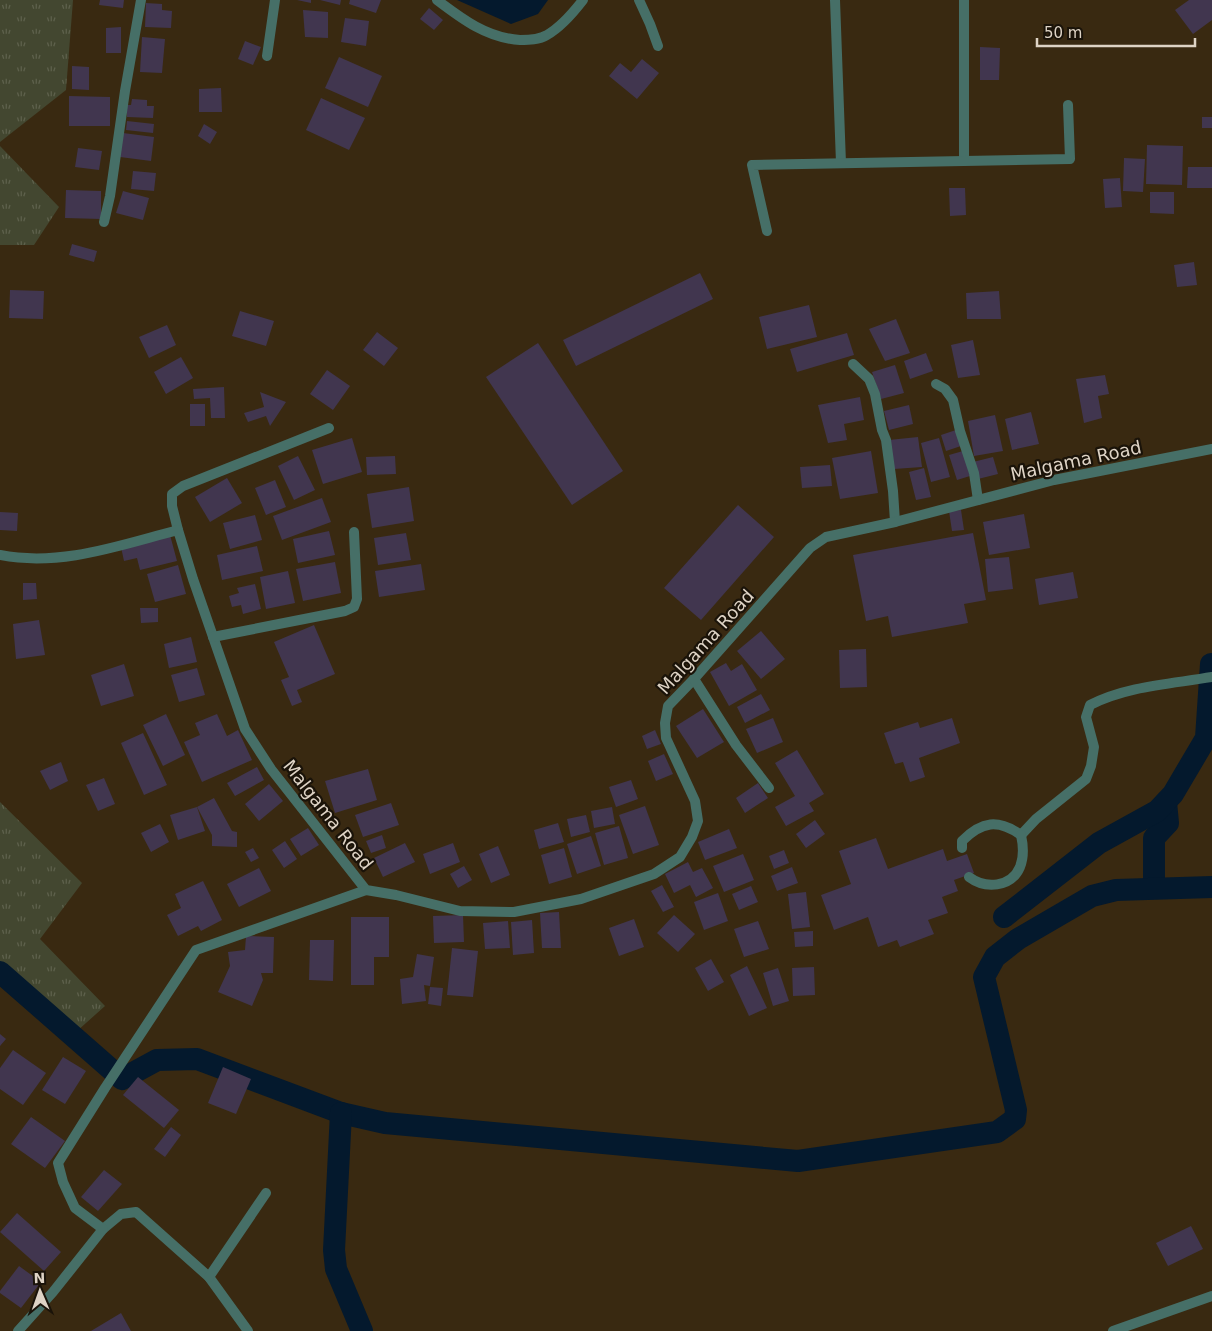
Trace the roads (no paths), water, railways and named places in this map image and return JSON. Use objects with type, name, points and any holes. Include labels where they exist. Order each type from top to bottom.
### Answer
[{"type":"street","points":[[104,222],[110,196],[140,0]]},
{"type":"street","points":[[267,56],[275,0]]},
{"type":"street","points":[[437,0],[462,20],[480,30],[496,36],[530,40],[546,36],[557,28],[583,0]]},
{"type":"street","points":[[639,0],[658,46]]},
{"type":"street","points":[[835,0],[841,163]]},
{"type":"street","points":[[964,0],[964,161]]},
{"type":"street","points":[[767,231],[752,165],[1070,159],[1068,105]]},
{"type":"street","points":[[852,364],[869,380],[876,394],[894,491],[895,522]]},
{"type":"street","points":[[936,384],[945,389],[953,400],[960,431],[974,472],[978,500]]},
{"type":"street","name":"Malgama Road","points":[[329,428],[183,486],[172,494],[172,506],[178,530],[245,729],[271,769],[366,890],[396,895],[460,912],[514,912],[581,898],[654,874],[680,857],[692,837],[698,821],[695,801],[666,738],[665,723],[668,706],[810,548],[826,536],[895,522],[1054,480],[1212,449]]},
{"type":"street","points":[[0,555],[40,559],[72,557],[178,530]]},
{"type":"street","points":[[213,637],[345,611],[354,607],[357,599],[354,532]]},
{"type":"street","points":[[969,877],[976,882],[997,885],[1014,876],[1020,866],[1022,854],[1021,835],[1036,819],[1086,779],[1091,766],[1094,747],[1086,717],[1090,705],[1106,696],[1127,691],[1212,677]]},
{"type":"street","points":[[694,679],[736,745],[769,788]]},
{"type":"street","points":[[962,848],[962,841],[981,826],[997,824],[1011,828],[1021,835]]},
{"type":"street","points":[[103,1229],[76,1208],[63,1182],[58,1164],[105,1088],[196,950],[366,890]]},
{"type":"street","points":[[208,1277],[266,1193]]},
{"type":"street","points":[[18,1331],[53,1292],[103,1229],[121,1214],[136,1212],[208,1277],[248,1331]]},
{"type":"street","points":[[1113,1331],[1212,1296]]},
{"type":"water","points":[[457,0],[548,0],[538,14],[511,24]]},
{"type":"waterway","points":[[1004,917],[1099,843],[1157,811],[1173,794],[1206,738],[1211,664]]},
{"type":"waterway","points":[[1154,888],[1154,838],[1168,823],[1166,802]]},
{"type":"waterway","points":[[0,972],[122,1079],[157,1060],[197,1059],[341,1113],[385,1123],[798,1161],[997,1132],[1015,1119],[1016,1110],[984,977],[995,957],[1018,939],[1092,896],[1116,890],[1212,887]]},
{"type":"waterway","points":[[341,1113],[334,1250],[336,1269],[362,1331]]}]
